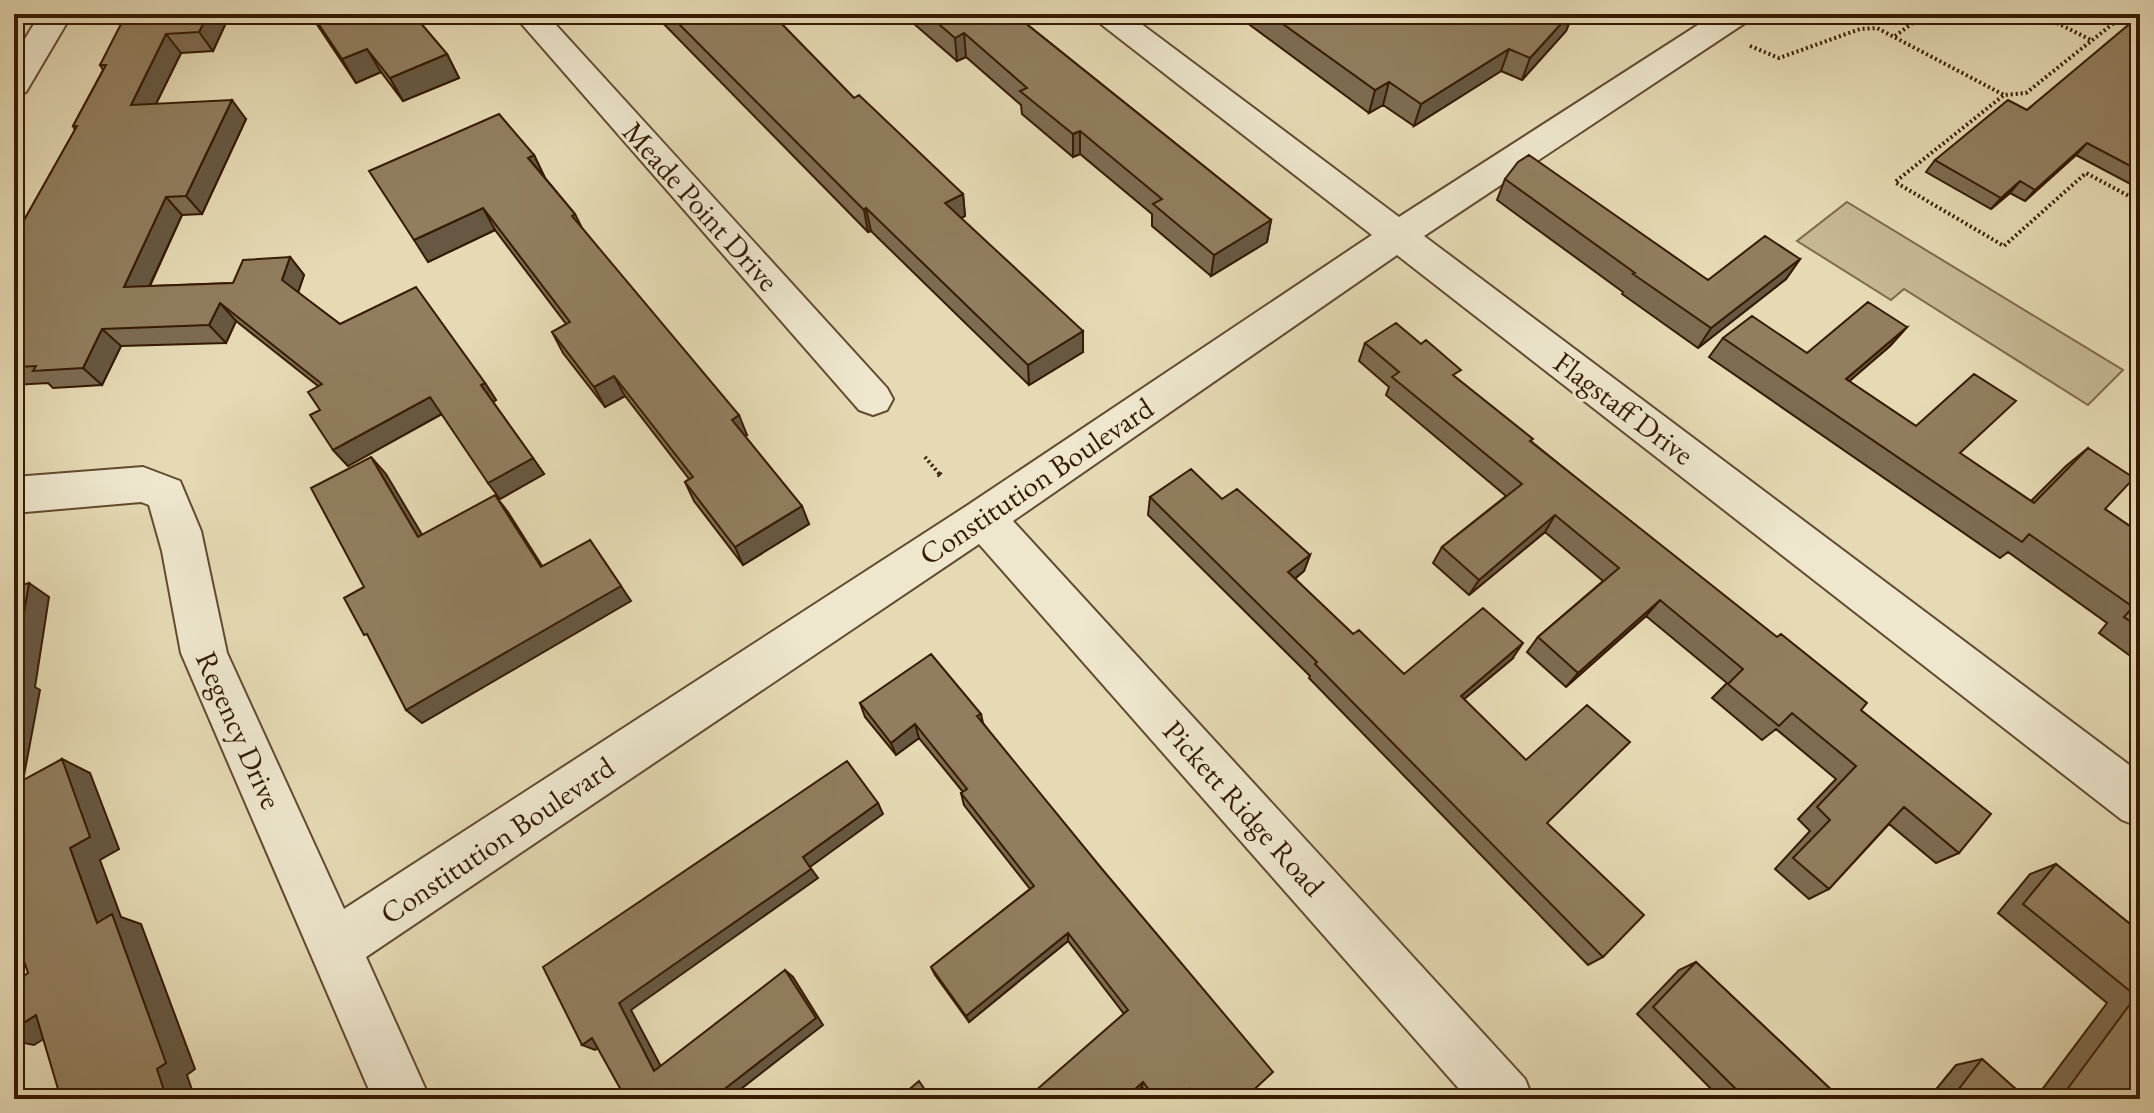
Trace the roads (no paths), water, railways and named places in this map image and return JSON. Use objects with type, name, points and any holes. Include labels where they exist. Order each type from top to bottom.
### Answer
[{"type":"street","points":[[14,84],[51,14]]},
{"type":"street","name":"Meade Point Drive","points":[[529,14],[873,399]]},
{"type":"street","name":"Flagstaff Drive","points":[[1108,14],[2140,803]]},
{"type":"street","name":"Constitution Boulevard","points":[[334,947],[983,518],[1399,236],[1741,28]]},
{"type":"street","name":"Regency Drive","points":[[14,495],[143,484],[165,493],[182,539],[193,620],[204,653],[402,1099]]},
{"type":"street","name":"Pickett Ridge Road","points":[[983,518],[1505,1099]]}]
